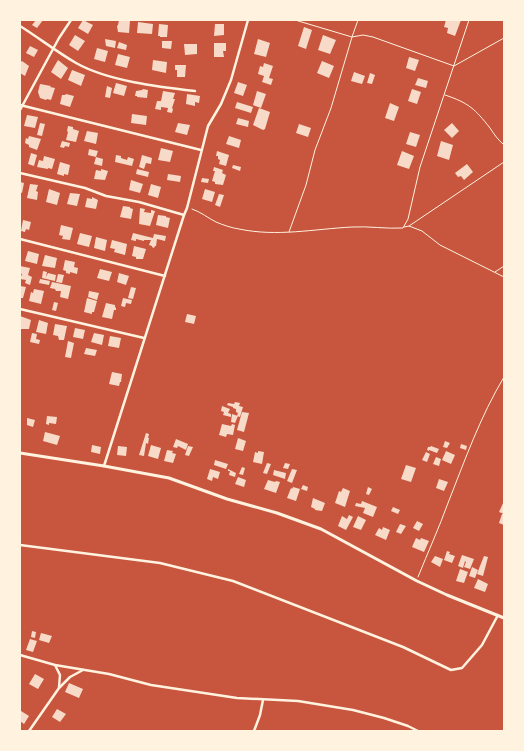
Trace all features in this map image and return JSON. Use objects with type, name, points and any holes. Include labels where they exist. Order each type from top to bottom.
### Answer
[{"type":"street","points":[[71,20],[59,38],[20,107],[201,150]]},
{"type":"street","points":[[104,466],[187,208],[209,123],[221,104],[231,80],[248,20]]},
{"type":"street","points":[[20,26],[77,64],[103,74],[153,86],[195,91]]},
{"type":"street","points":[[20,173],[85,188],[106,196],[139,202],[184,215]]},
{"type":"street","points":[[20,239],[165,276]]},
{"type":"street","points":[[20,310],[144,338]]},
{"type":"street","points":[[20,453],[169,478],[227,499],[277,513],[321,529],[417,581],[504,618]]},
{"type":"street","points":[[20,545],[160,563],[233,581],[403,647],[451,670],[462,668],[482,645],[498,615]]},
{"type":"street","points":[[20,655],[55,665],[109,674],[151,685],[237,698],[298,702],[353,710],[384,718],[418,731]]},
{"type":"street","points":[[55,665],[60,675],[59,688]]},
{"type":"street","points":[[29,731],[59,688],[70,677],[83,670]]},
{"type":"street","points":[[254,731],[260,715],[263,700]]},
{"type":"path","points":[[295,20],[352,38],[363,35],[373,37],[454,66],[504,38]]},
{"type":"path","points":[[289,233],[306,185],[315,150],[331,108],[358,20]]},
{"type":"path","points":[[403,228],[408,219],[420,167],[469,20]]},
{"type":"path","points":[[444,95],[461,100],[470,106],[480,115],[504,145]]},
{"type":"path","points":[[187,208],[201,213],[217,222],[237,229],[256,232],[289,233],[353,227],[378,229],[403,228],[409,226],[504,162]]},
{"type":"path","points":[[409,226],[422,231],[440,244],[504,277]]},
{"type":"path","points":[[494,272],[504,266]]},
{"type":"path","points":[[417,581],[431,541],[448,504],[478,426],[504,377]]},
{"type":"building","points":[[36,20],[43,20],[37,28],[32,25]]},
{"type":"building","points":[[83,20],[93,25],[88,34],[78,28]]},
{"type":"building","points":[[119,20],[130,21],[129,33],[118,32],[117,26]]},
{"type":"building","points":[[446,20],[461,20],[455,36],[447,33],[448,28],[444,27]]},
{"type":"building","points":[[138,22],[153,24],[152,34],[137,33]]},
{"type":"building","points":[[159,24],[168,25],[167,37],[158,36]]},
{"type":"building","points":[[215,24],[224,24],[224,35],[214,36]]},
{"type":"building","points":[[304,27],[312,30],[306,49],[298,46]]},
{"type":"building","points":[[75,35],[85,41],[78,51],[69,45]]},
{"type":"building","points":[[323,35],[336,40],[330,54],[318,50]]},
{"type":"building","points":[[105,39],[116,41],[115,48],[106,46]]},
{"type":"building","points":[[258,39],[270,43],[266,57],[254,54]]},
{"type":"building","points":[[162,41],[172,41],[171,49],[162,48]]},
{"type":"building","points":[[119,42],[127,45],[126,50],[117,48]]},
{"type":"building","points":[[214,43],[226,43],[226,51],[223,51],[224,57],[214,57]]},
{"type":"building","points":[[184,44],[197,44],[197,54],[185,55]]},
{"type":"building","points":[[30,46],[38,50],[34,57],[26,53]]},
{"type":"building","points":[[97,48],[108,51],[105,62],[94,59]]},
{"type":"building","points":[[118,54],[130,57],[127,68],[115,65]]},
{"type":"building","points":[[409,57],[419,60],[415,71],[406,68]]},
{"type":"building","points":[[58,60],[68,68],[61,79],[51,72]]},
{"type":"building","points":[[153,60],[167,62],[166,73],[152,70]]},
{"type":"building","points":[[22,61],[29,66],[25,76],[20,73],[20,63]]},
{"type":"building","points":[[322,61],[334,66],[329,78],[317,73]]},
{"type":"building","points":[[264,63],[273,66],[269,78],[273,79],[271,85],[262,82],[264,76],[258,74],[260,66],[263,67]]},
{"type":"building","points":[[175,65],[186,65],[185,77],[177,77]]},
{"type":"building","points":[[72,70],[85,75],[81,86],[68,80]]},
{"type":"building","points":[[354,72],[365,76],[362,84],[351,81]]},
{"type":"building","points":[[370,73],[375,75],[372,84],[367,83]]},
{"type":"building","points":[[418,78],[428,81],[426,88],[415,85]]},
{"type":"building","points":[[238,82],[247,85],[243,96],[234,93]]},
{"type":"building","points":[[116,83],[127,86],[124,96],[113,93]]},
{"type":"building","points":[[40,84],[55,88],[51,100],[40,98],[38,92]]},
{"type":"building","points":[[107,86],[112,88],[110,98],[105,97]]},
{"type":"building","points":[[143,89],[148,90],[147,98],[135,96],[136,91]]},
{"type":"building","points":[[412,89],[421,92],[417,104],[408,101]]},
{"type":"building","points":[[163,91],[175,93],[172,113],[167,112],[168,108],[161,107],[161,110],[155,109],[157,101],[161,101]]},
{"type":"building","points":[[257,91],[266,94],[261,108],[253,105]]},
{"type":"building","points":[[66,94],[74,96],[70,107],[60,104],[62,95]]},
{"type":"building","points":[[187,94],[200,96],[199,103],[195,102],[195,106],[186,104]]},
{"type":"building","points":[[237,102],[253,107],[251,113],[235,108]]},
{"type":"building","points":[[390,103],[399,107],[394,121],[385,118]]},
{"type":"building","points":[[259,108],[270,112],[265,129],[263,130],[253,125]]},
{"type":"building","points":[[132,114],[147,116],[146,125],[131,123]]},
{"type":"building","points":[[27,115],[38,117],[35,128],[24,126]]},
{"type":"building","points":[[238,118],[249,121],[248,127],[236,124]]},
{"type":"building","points":[[40,123],[45,124],[42,136],[37,135]]},
{"type":"building","points":[[178,123],[190,125],[187,135],[175,132]]},
{"type":"building","points":[[452,123],[459,131],[452,138],[444,130]]},
{"type":"building","points":[[299,124],[311,128],[308,137],[296,133]]},
{"type":"building","points":[[68,126],[79,131],[76,142],[66,140]]},
{"type":"building","points":[[87,131],[98,133],[96,144],[84,141]]},
{"type":"building","points":[[410,132],[420,135],[416,147],[406,144]]},
{"type":"building","points":[[29,136],[41,139],[37,150],[29,147],[29,145],[25,143],[26,138],[28,139]]},
{"type":"building","points":[[229,136],[241,140],[239,148],[226,144]]},
{"type":"building","points":[[62,141],[70,143],[69,147],[60,147]]},
{"type":"building","points":[[441,141],[453,145],[449,160],[437,156]]},
{"type":"building","points":[[161,148],[173,151],[170,162],[158,160]]},
{"type":"building","points":[[89,149],[98,151],[96,157],[88,155]]},
{"type":"building","points":[[217,151],[229,155],[226,166],[219,164],[220,160],[218,159],[218,156],[216,156]]},
{"type":"building","points":[[402,151],[414,156],[409,169],[397,165]]},
{"type":"building","points":[[31,153],[37,155],[34,166],[28,164]]},
{"type":"building","points":[[116,155],[127,160],[128,157],[134,159],[132,166],[115,162]]},
{"type":"building","points":[[142,155],[152,158],[151,164],[146,163],[144,169],[139,167]]},
{"type":"building","points":[[44,156],[55,159],[52,169],[37,167],[39,160],[43,161]]},
{"type":"building","points":[[96,157],[103,159],[102,166],[94,164]]},
{"type":"building","points":[[60,162],[70,165],[68,175],[64,174],[64,176],[57,174]]},
{"type":"building","points":[[467,164],[473,172],[464,180],[461,176],[458,177],[455,173]]},
{"type":"building","points":[[233,165],[241,167],[240,171],[232,168]]},
{"type":"building","points":[[214,167],[223,170],[222,173],[226,175],[223,185],[215,184],[215,182],[212,181],[215,171],[213,171]]},
{"type":"building","points":[[101,169],[108,171],[105,180],[94,179],[96,170],[101,171]]},
{"type":"building","points":[[137,169],[149,172],[148,177],[136,174]]},
{"type":"building","points":[[168,174],[181,176],[180,182],[167,180]]},
{"type":"building","points":[[202,178],[209,179],[208,183],[201,182]]},
{"type":"building","points":[[131,180],[143,184],[140,193],[129,190]]},
{"type":"building","points":[[20,182],[24,183],[22,193],[20,192]]},
{"type":"building","points":[[30,184],[38,185],[36,191],[38,192],[37,200],[27,198]]},
{"type":"building","points":[[151,184],[161,187],[158,198],[148,195]]},
{"type":"building","points":[[49,189],[60,193],[57,205],[46,202]]},
{"type":"building","points":[[205,189],[215,192],[212,202],[202,199]]},
{"type":"building","points":[[70,193],[80,194],[77,206],[67,204]]},
{"type":"building","points":[[219,194],[224,195],[220,207],[215,205]]},
{"type":"building","points":[[92,197],[98,200],[96,209],[85,207],[87,198],[92,199]]},
{"type":"building","points":[[123,206],[133,209],[131,219],[120,217]]},
{"type":"building","points":[[140,208],[145,209],[144,212],[151,213],[151,210],[155,211],[150,226],[139,224]]},
{"type":"building","points":[[158,215],[170,218],[168,228],[156,225]]},
{"type":"building","points":[[23,220],[31,222],[29,230],[26,229],[25,232],[21,231]]},
{"type":"building","points":[[61,225],[73,228],[70,240],[62,239],[63,236],[59,235]]},
{"type":"building","points":[[80,233],[92,236],[89,247],[77,244]]},
{"type":"building","points":[[133,233],[153,238],[154,234],[166,236],[165,241],[157,239],[156,246],[154,248],[149,245],[151,240],[131,240]]},
{"type":"building","points":[[96,237],[107,240],[105,251],[94,248]]},
{"type":"building","points":[[112,240],[127,244],[125,255],[114,252],[115,249],[110,248]]},
{"type":"building","points":[[134,246],[146,249],[143,259],[136,259],[136,257],[132,256]]},
{"type":"building","points":[[28,251],[39,254],[37,264],[25,261]]},
{"type":"building","points":[[45,255],[57,258],[55,268],[42,266]]},
{"type":"building","points":[[65,260],[75,262],[74,267],[78,268],[77,274],[70,272],[70,274],[66,273],[66,271],[63,270]]},
{"type":"building","points":[[20,266],[30,268],[28,275],[32,277],[30,285],[25,283],[26,280],[20,279],[22,274],[20,273]]},
{"type":"building","points":[[100,269],[112,272],[109,281],[97,278]]},
{"type":"building","points":[[43,271],[47,272],[46,277],[48,273],[56,275],[55,281],[42,278]]},
{"type":"building","points":[[119,273],[129,276],[126,285],[117,282]]},
{"type":"building","points":[[58,274],[64,275],[62,283],[56,282]]},
{"type":"building","points":[[40,279],[50,281],[49,285],[39,283]]},
{"type":"building","points":[[52,282],[71,286],[68,299],[60,297],[61,291],[56,291],[55,289],[50,288]]},
{"type":"building","points":[[20,286],[26,287],[23,298],[20,298]]},
{"type":"building","points":[[131,287],[136,288],[133,299],[128,298]]},
{"type":"building","points":[[34,289],[44,291],[41,304],[29,301],[31,292],[33,293]]},
{"type":"building","points":[[89,291],[99,293],[97,300],[88,297]]},
{"type":"building","points":[[87,298],[97,301],[92,314],[84,312]]},
{"type":"building","points":[[123,298],[132,300],[131,304],[126,303],[125,307],[121,306]]},
{"type":"building","points":[[54,302],[58,303],[56,311],[52,310]]},
{"type":"building","points":[[106,303],[115,305],[116,310],[114,310],[112,319],[102,317]]},
{"type":"building","points":[[187,314],[196,316],[194,324],[185,322]]},
{"type":"building","points":[[20,316],[31,320],[29,329],[20,329]]},
{"type":"building","points":[[39,320],[48,323],[46,334],[36,332]]},
{"type":"building","points":[[55,324],[67,326],[64,340],[59,340],[58,336],[53,335]]},
{"type":"building","points":[[75,328],[85,330],[83,339],[73,337]]},
{"type":"building","points":[[32,333],[37,334],[36,339],[40,340],[39,344],[30,342]]},
{"type":"building","points":[[94,333],[104,335],[102,345],[91,342]]},
{"type":"building","points":[[110,336],[121,338],[119,348],[108,346]]},
{"type":"building","points":[[68,341],[74,343],[71,358],[65,357]]},
{"type":"building","points":[[86,348],[97,350],[95,356],[84,354]]},
{"type":"building","points":[[112,372],[122,374],[119,386],[109,384]]},
{"type":"building","points":[[235,402],[240,403],[239,406],[243,407],[240,417],[237,416],[238,413],[236,412],[236,409],[227,405],[228,403],[234,404]]},
{"type":"building","points":[[222,406],[230,409],[228,413],[231,414],[231,417],[223,415],[224,412],[221,411]]},
{"type":"building","points":[[242,412],[249,413],[244,432],[237,430]]},
{"type":"building","points":[[232,414],[238,416],[235,423],[231,422]]},
{"type":"building","points":[[47,416],[57,417],[56,424],[46,424]]},
{"type":"building","points":[[27,418],[35,420],[33,427],[27,425]]},
{"type":"building","points":[[222,424],[231,426],[232,424],[235,425],[233,435],[227,434],[226,437],[219,435]]},
{"type":"building","points":[[45,432],[60,436],[57,445],[43,441]]},
{"type":"building","points":[[146,433],[149,434],[148,444],[146,443],[144,456],[139,455]]},
{"type":"building","points":[[238,438],[246,441],[243,451],[235,449]]},
{"type":"building","points":[[176,439],[188,444],[186,450],[178,446],[177,448],[173,447]]},
{"type":"building","points":[[445,441],[450,443],[447,448],[443,447]]},
{"type":"building","points":[[461,444],[467,446],[466,450],[460,448]]},
{"type":"building","points":[[92,445],[101,447],[100,454],[91,452]]},
{"type":"building","points":[[151,445],[161,448],[158,459],[148,456]]},
{"type":"building","points":[[118,446],[127,447],[126,456],[117,455]]},
{"type":"building","points":[[188,446],[193,447],[189,456],[185,455]]},
{"type":"building","points":[[431,446],[439,449],[437,453],[427,450],[428,447]]},
{"type":"building","points":[[167,450],[173,451],[172,453],[176,454],[173,463],[164,461]]},
{"type":"building","points":[[258,451],[264,452],[262,464],[253,462],[255,452],[258,453]]},
{"type":"building","points":[[446,451],[455,455],[451,464],[442,460]]},
{"type":"building","points":[[426,452],[430,454],[427,462],[422,460]]},
{"type":"building","points":[[436,457],[441,459],[439,466],[433,464]]},
{"type":"building","points":[[215,460],[228,464],[226,469],[214,465]]},
{"type":"building","points":[[267,463],[271,464],[267,474],[263,473]]},
{"type":"building","points":[[285,463],[290,464],[288,469],[283,468]]},
{"type":"building","points":[[406,465],[416,468],[411,482],[401,479]]},
{"type":"building","points":[[242,467],[245,468],[243,475],[239,474]]},
{"type":"building","points":[[210,469],[220,472],[218,479],[213,477],[212,481],[207,479]]},
{"type":"building","points":[[228,469],[236,473],[235,477],[229,475],[230,471],[228,471]]},
{"type":"building","points":[[292,469],[297,470],[292,483],[287,481]]},
{"type":"building","points":[[274,470],[286,473],[285,479],[273,475]]},
{"type":"building","points":[[238,477],[246,480],[244,487],[235,484]]},
{"type":"building","points":[[439,479],[448,482],[444,491],[436,488]]},
{"type":"building","points":[[268,480],[280,482],[276,493],[264,489]]},
{"type":"building","points":[[303,485],[308,487],[307,491],[301,489]]},
{"type":"building","points":[[293,487],[300,489],[296,501],[287,498],[291,488],[292,489]]},
{"type":"building","points":[[368,487],[372,489],[369,495],[366,494]]},
{"type":"building","points":[[343,488],[350,491],[345,507],[335,503],[339,491],[341,492]]},
{"type":"building","points":[[313,498],[325,503],[322,511],[315,510],[311,507]]},
{"type":"building","points":[[362,501],[377,507],[373,517],[363,513],[365,508],[355,506],[356,503],[361,504]]},
{"type":"building","points":[[504,501],[504,514],[499,512]]},
{"type":"building","points":[[393,507],[400,510],[398,514],[391,511]]},
{"type":"building","points":[[502,514],[504,514],[504,525],[499,523]]},
{"type":"building","points":[[349,515],[353,517],[346,530],[338,526],[342,516],[347,519]]},
{"type":"building","points":[[358,516],[366,520],[361,530],[353,527]]},
{"type":"building","points":[[417,521],[423,524],[419,531],[413,528]]},
{"type":"building","points":[[400,524],[406,526],[401,534],[396,532]]},
{"type":"building","points":[[383,527],[390,530],[386,540],[375,535],[379,528],[382,530]]},
{"type":"building","points":[[416,538],[429,541],[424,552],[412,547]]},
{"type":"building","points":[[447,551],[450,552],[449,554],[455,556],[452,563],[444,560]]},
{"type":"building","points":[[462,555],[474,559],[470,569],[464,567],[465,561],[463,568],[458,566]]},
{"type":"building","points":[[435,556],[443,559],[440,567],[431,562]]},
{"type":"building","points":[[484,556],[488,557],[483,576],[477,574]]},
{"type":"building","points":[[472,567],[478,570],[475,578],[469,576]]},
{"type":"building","points":[[460,569],[468,572],[464,583],[456,581]]},
{"type":"building","points":[[478,579],[488,584],[485,592],[474,588]]},
{"type":"building","points":[[32,631],[36,632],[35,638],[31,637]]},
{"type":"building","points":[[41,633],[52,636],[49,643],[39,640]]},
{"type":"building","points":[[30,639],[37,641],[33,652],[26,650]]},
{"type":"building","points":[[35,674],[44,679],[38,689],[29,684]]},
{"type":"building","points":[[69,683],[83,689],[79,698],[65,692]]},
{"type":"building","points":[[57,709],[66,714],[60,722],[52,717]]},
{"type":"building","points":[[21,711],[29,716],[24,724],[20,721]]}]
